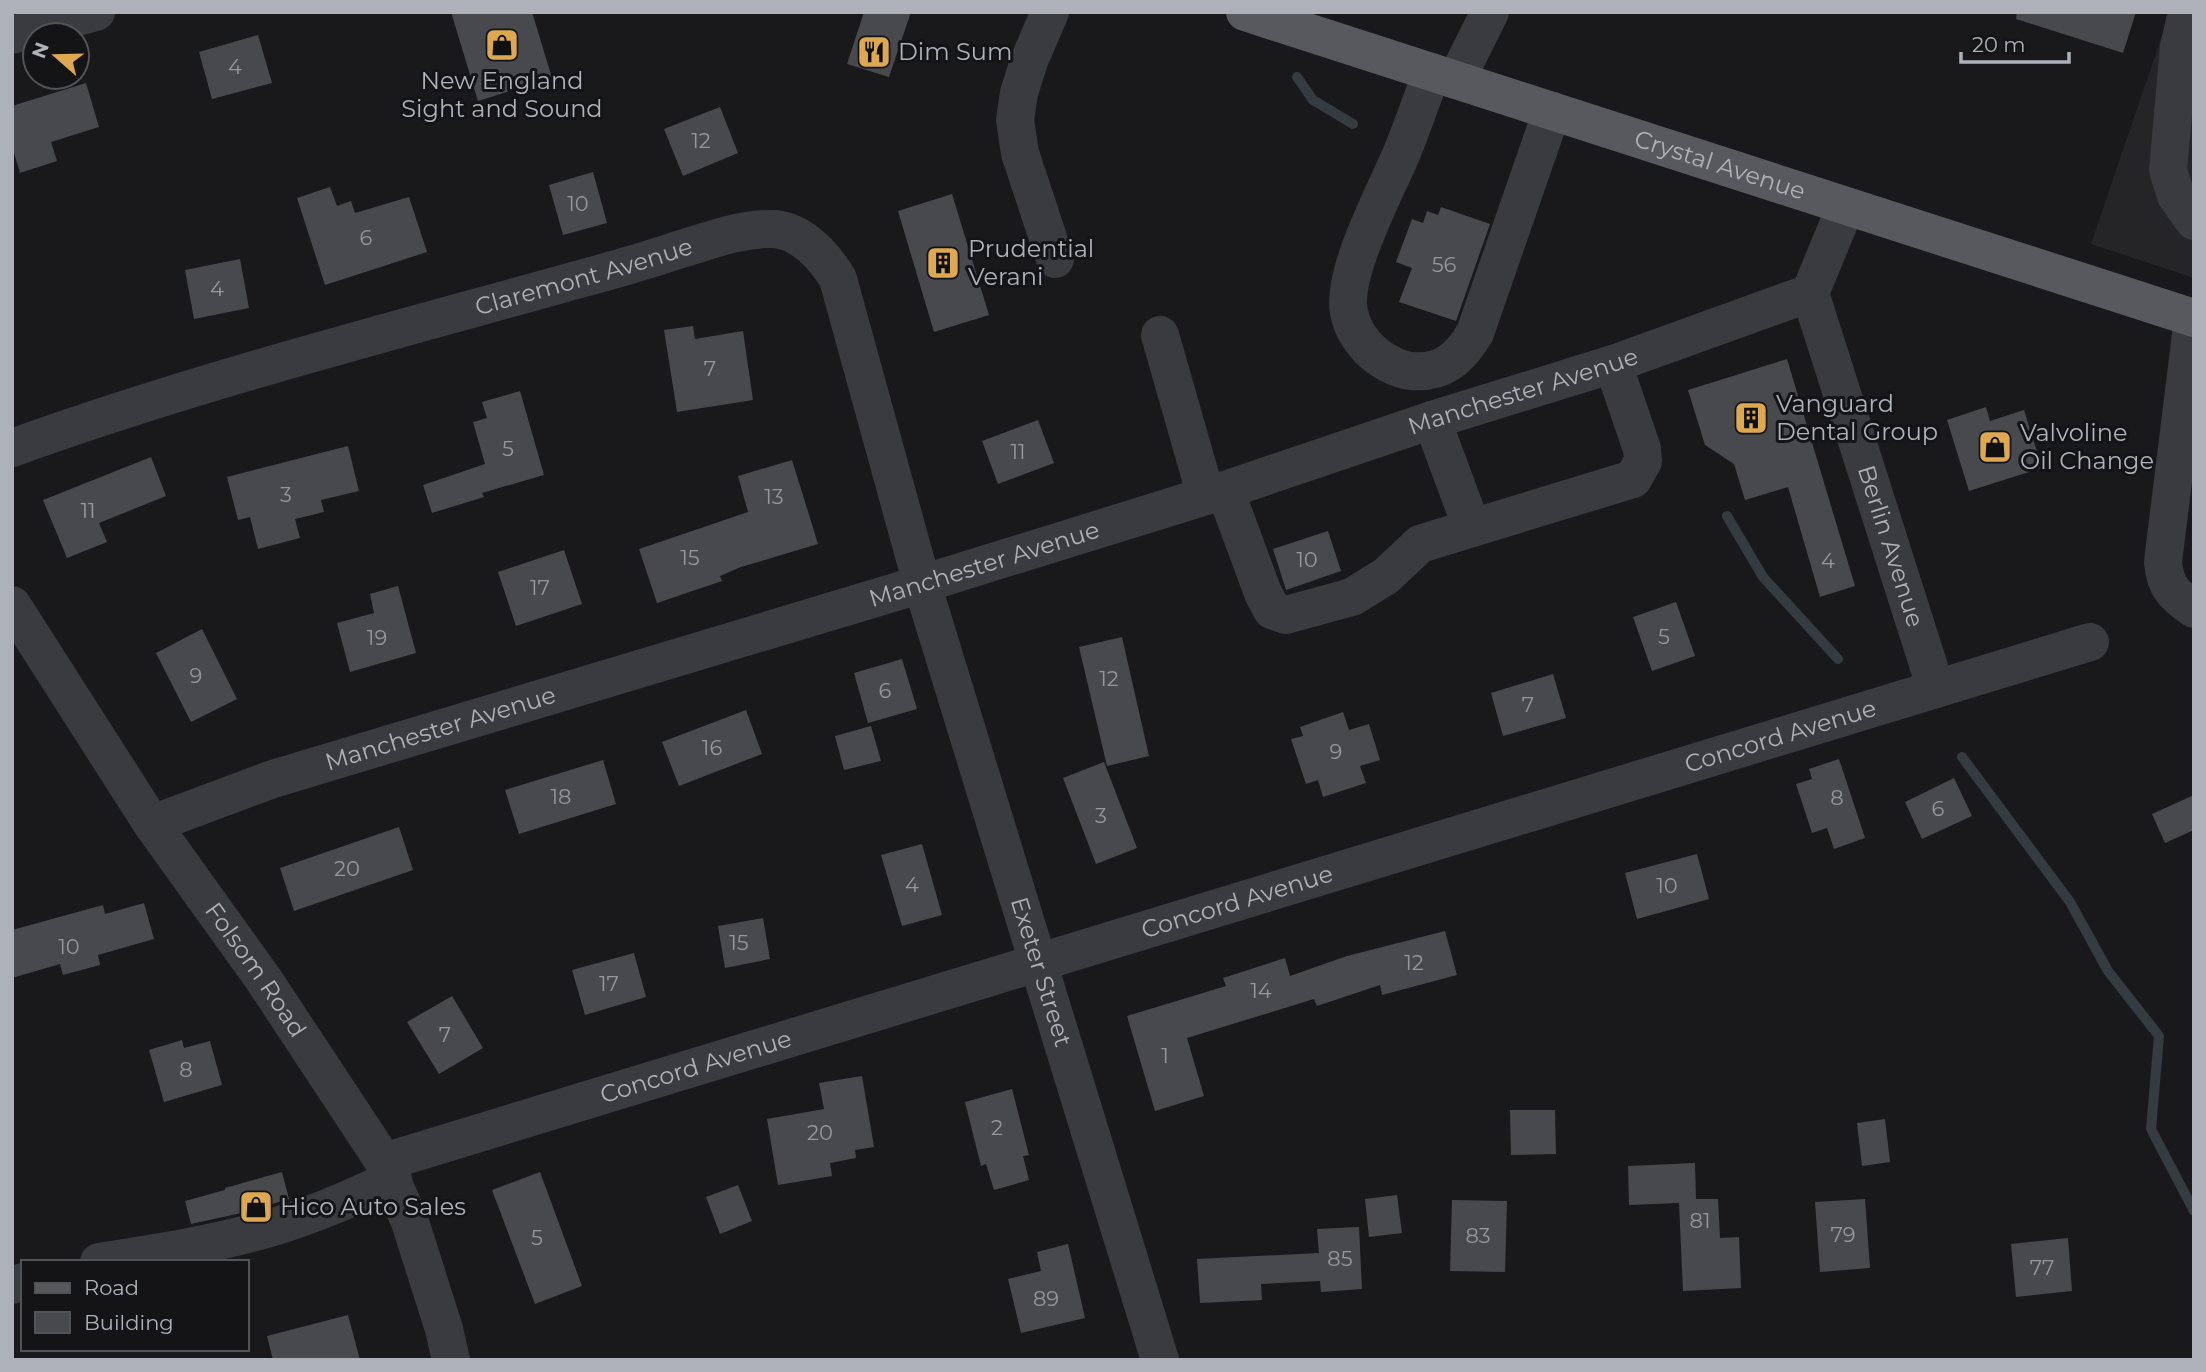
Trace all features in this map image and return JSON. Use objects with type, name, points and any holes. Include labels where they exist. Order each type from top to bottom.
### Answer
[{"type":"main road","name":"Crystal Avenue","points":[[1271,16],[1444,76],[2193,318]]},
{"type":"street","points":[[1050,12],[1029,61],[1019,93],[1015,120],[1020,153],[1055,259]]},
{"type":"street","points":[[1490,12],[1444,76],[1403,150],[1362,245],[1350,284],[1348,310],[1357,336],[1390,365],[1409,371],[1429,371],[1448,365],[1464,352],[1475,333],[1552,111]]},
{"type":"street","points":[[2187,12],[2179,47],[2168,170],[2176,196],[2194,221]]},
{"type":"street","points":[[12,35],[74,15]]},
{"type":"street","points":[[1810,293],[1846,206]]},
{"type":"street","name":"Claremont Avenue","points":[[12,448],[266,366],[631,265],[737,232],[778,229],[799,237],[816,250],[838,279],[922,584]]},
{"type":"street","name":"Manchester Avenue","points":[[152,824],[273,779],[1215,493],[1432,420],[1614,363],[1810,293]]},
{"type":"street","name":"Berlin Avenue","points":[[1810,293],[1936,689]]},
{"type":"street","points":[[2193,318],[2188,406],[2163,562],[2164,579],[2177,597],[2194,609]]},
{"type":"street","points":[[1160,335],[1215,493],[1272,610],[1286,615],[1352,597],[1386,576],[1420,544],[1633,479],[1643,461],[1642,449],[1614,363]]},
{"type":"street","points":[[1432,420],[1472,528]]},
{"type":"street","name":"Exeter Street","points":[[922,584],[1160,1360]]},
{"type":"street","name":"Folsom Road","points":[[12,605],[152,824],[264,980],[389,1171],[428,1276],[451,1360]]},
{"type":"street","name":"Concord Avenue","points":[[110,1260],[207,1243],[273,1227],[330,1207],[389,1171],[1039,962],[2090,642]]},
{"type":"shaded area","points":[[2170,12],[2194,12],[2194,278],[2091,244]]},
{"type":"building","name":"New England Sight and Sound","points":[[451,12],[532,12],[552,78],[478,101]]},
{"type":"building","name":"Dim Sum","points":[[864,12],[911,12],[889,77],[847,64]]},
{"type":"building","points":[[2017,12],[2136,12],[2123,53],[2016,19]]},
{"type":"building","points":[[258,35],[272,83],[212,99],[199,52]]},
{"type":"building","points":[[60,91],[88,91],[99,127],[51,142],[57,161],[20,173],[12,146],[12,106]]},
{"type":"building","points":[[720,107],[738,153],[683,176],[664,129]]},
{"type":"building","points":[[593,172],[607,223],[563,235],[549,185]]},
{"type":"building","points":[[330,187],[337,206],[351,201],[355,213],[409,197],[427,252],[325,285],[297,198]]},
{"type":"building","name":"Prudential Verani","points":[[952,194],[989,315],[934,332],[898,211]]},
{"type":"building","points":[[1441,207],[1490,224],[1456,321],[1399,302],[1412,268],[1396,262],[1412,219],[1423,223],[1427,211],[1438,215]]},
{"type":"building","points":[[240,259],[249,308],[194,319],[185,270]]},
{"type":"building","points":[[693,326],[695,339],[743,331],[753,400],[677,412],[664,330]]},
{"type":"building","name":"Vanguard Dental Group","points":[[1787,359],[1855,586],[1820,597],[1788,487],[1745,500],[1734,464],[1705,445],[1688,390]]},
{"type":"building","points":[[520,391],[544,475],[482,493],[484,497],[432,513],[423,485],[485,464],[473,422],[487,418],[482,402]]},
{"type":"building","name":"Valvoline Oil Change","points":[[1986,407],[1990,421],[2024,410],[2042,468],[1969,491],[1947,420]]},
{"type":"building","points":[[1038,420],[1054,463],[998,484],[982,441]]},
{"type":"building","points":[[348,446],[359,491],[321,500],[324,512],[295,519],[300,538],[258,549],[250,517],[238,520],[227,477]]},
{"type":"building","points":[[151,457],[166,496],[99,523],[107,542],[67,558],[43,500]]},
{"type":"building","points":[[792,460],[818,544],[741,567],[720,576],[722,581],[657,603],[639,549],[748,512],[738,476]]},
{"type":"building","points":[[1328,531],[1341,571],[1286,590],[1273,549]]},
{"type":"building","points":[[564,550],[582,604],[516,626],[498,572]]},
{"type":"building","points":[[398,586],[416,653],[350,672],[337,623],[374,613],[370,594]]},
{"type":"building","points":[[1676,602],[1695,656],[1652,671],[1633,617]]},
{"type":"building","points":[[202,629],[237,699],[191,722],[156,653]]},
{"type":"building","points":[[1122,637],[1149,756],[1107,766],[1079,647]]},
{"type":"building","points":[[902,659],[917,709],[868,723],[854,673]]},
{"type":"building","points":[[1553,674],[1566,718],[1503,736],[1491,693]]},
{"type":"building","points":[[746,710],[762,754],[679,786],[662,742]]},
{"type":"building","points":[[1343,712],[1349,730],[1369,724],[1380,760],[1360,766],[1366,783],[1323,797],[1318,780],[1306,784],[1291,739],[1303,736],[1300,727]]},
{"type":"building","points":[[871,726],[881,761],[844,770],[835,736]]},
{"type":"building","points":[[1839,759],[1865,838],[1834,849],[1827,828],[1812,833],[1796,784],[1812,779],[1809,769]]},
{"type":"building","points":[[603,760],[616,804],[519,834],[505,790]]},
{"type":"building","points":[[1104,762],[1137,848],[1096,864],[1063,778]]},
{"type":"building","points":[[1954,778],[1972,816],[1922,839],[1905,802]]},
{"type":"building","points":[[2194,795],[2194,830],[2165,843],[2152,814]]},
{"type":"building","points":[[399,827],[413,870],[294,911],[280,868]]},
{"type":"building","points":[[922,844],[942,915],[902,926],[881,855]]},
{"type":"building","points":[[1697,854],[1709,899],[1637,919],[1625,873]]},
{"type":"building","points":[[144,903],[154,939],[98,955],[100,965],[63,975],[60,964],[12,978],[12,930],[103,905],[105,914]]},
{"type":"building","points":[[763,918],[770,959],[725,968],[718,926]]},
{"type":"building","points":[[1445,931],[1457,975],[1382,995],[1380,985],[1317,1006],[1314,999],[1187,1038],[1204,1096],[1155,1111],[1127,1016],[1226,986],[1223,978],[1285,958],[1290,976],[1347,956]]},
{"type":"building","points":[[634,953],[646,997],[585,1015],[572,970]]},
{"type":"building","points":[[452,996],[483,1048],[439,1074],[407,1022]]},
{"type":"building","points":[[182,1040],[184,1048],[210,1041],[222,1085],[164,1102],[149,1050]]},
{"type":"building","points":[[862,1076],[874,1147],[855,1150],[856,1158],[830,1163],[832,1176],[778,1185],[767,1119],[824,1109],[819,1083]]},
{"type":"building","points":[[1012,1089],[1029,1155],[1023,1156],[1029,1180],[994,1190],[986,1164],[981,1166],[965,1102]]},
{"type":"building","points":[[1510,1110],[1555,1110],[1556,1154],[1511,1155]]},
{"type":"building","points":[[1885,1119],[1890,1162],[1862,1166],[1857,1123]]},
{"type":"building","points":[[1695,1163],[1696,1199],[1718,1199],[1720,1238],[1739,1237],[1741,1288],[1683,1291],[1679,1203],[1629,1205],[1628,1166]]},
{"type":"building","name":"Hico Auto Sales","points":[[282,1172],[289,1199],[191,1224],[185,1201]]},
{"type":"building","points":[[540,1172],[582,1286],[535,1304],[492,1190]]},
{"type":"building","points":[[738,1185],[752,1221],[720,1234],[706,1197]]},
{"type":"building","points":[[1397,1195],[1402,1233],[1369,1237],[1365,1199]]},
{"type":"building","points":[[1865,1199],[1870,1268],[1820,1272],[1815,1202]]},
{"type":"building","points":[[1452,1200],[1507,1201],[1505,1272],[1450,1271]]},
{"type":"building","points":[[1359,1227],[1362,1289],[1321,1292],[1320,1281],[1261,1284],[1262,1300],[1200,1303],[1197,1259],[1319,1253],[1317,1229]]},
{"type":"building","points":[[2068,1238],[2072,1291],[2016,1297],[2011,1244]]},
{"type":"building","points":[[1068,1244],[1085,1318],[1021,1333],[1008,1279],[1041,1271],[1037,1252]]},
{"type":"building","points":[[348,1315],[360,1360],[273,1360],[267,1336]]},
{"type":"waterway","points":[[1297,77],[1313,100],[1353,124]]},
{"type":"waterway","points":[[1727,516],[1763,577],[1838,659]]},
{"type":"waterway","points":[[1962,757],[2070,902],[2108,971],[2159,1036],[2151,1129],[2194,1211]]},
{"type":"place","name":"New England Sight and Sound","points":[[502,45]]},
{"type":"place","name":"Dim Sum","points":[[874,52]]},
{"type":"place","name":"Prudential Verani","points":[[943,263]]},
{"type":"place","name":"Vanguard Dental Group","points":[[1751,418]]},
{"type":"place","name":"Valvoline Oil Change","points":[[1995,447]]},
{"type":"place","name":"Hico Auto Sales","points":[[256,1207]]}]
